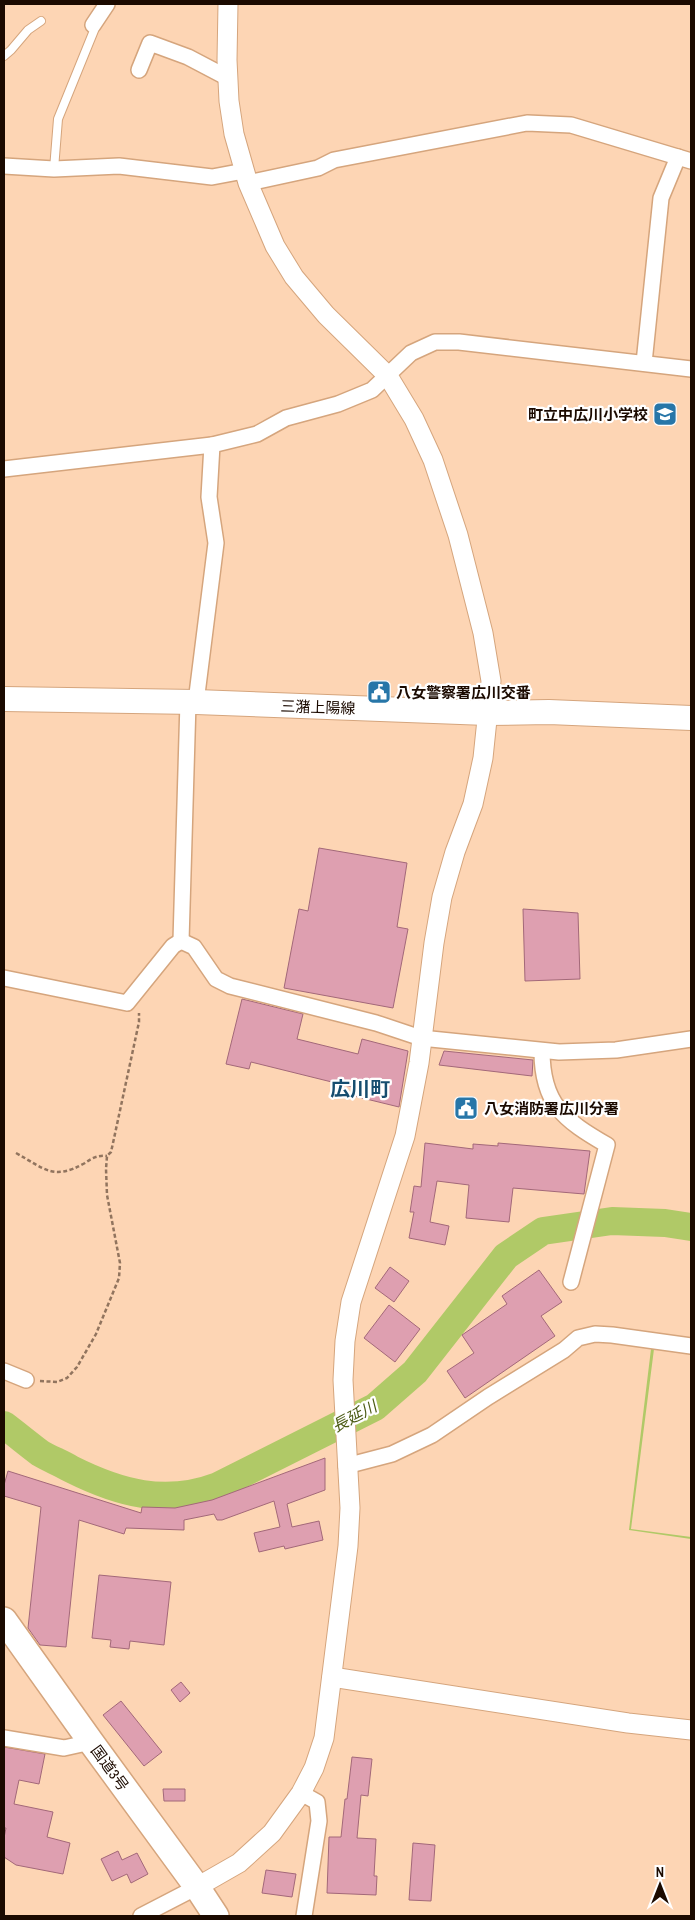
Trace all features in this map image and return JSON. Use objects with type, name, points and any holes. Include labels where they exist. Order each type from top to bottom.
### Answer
[{"type":"highway","name":"国道3号","points":[[4,1620],[216,1916]]},
{"type":"main road","name":"三潴上陽線","points":[[4,698],[487,712],[549,712],[691,718]]},
{"type":"street","points":[[94,24],[107,4]]},
{"type":"street","points":[[140,1916],[239,1863],[272,1833],[301,1793],[314,1768],[324,1738],[348,1546],[350,1508],[342,1380],[351,1302],[405,1136],[419,1063],[434,943],[442,897],[455,852],[473,804],[483,758],[491,680],[483,633],[458,535],[433,460],[414,420],[388,376],[326,314],[294,277],[274,246],[246,177],[234,134],[228,78],[228,4]]},
{"type":"street","points":[[139,70],[150,43],[188,57],[228,78]]},
{"type":"street","points":[[4,166],[54,169],[119,166],[212,177],[246,177],[318,168],[343,158],[527,123],[571,125],[687,157],[662,198],[644,363]]},
{"type":"street","points":[[4,469],[212,445],[257,434],[286,418],[338,404],[372,390],[411,354],[435,342],[459,342],[691,369]]},
{"type":"street","points":[[181,941],[192,702],[216,543],[209,497],[212,445]]},
{"type":"street","points":[[4,978],[127,1003],[173,946],[181,941]]},
{"type":"street","points":[[181,941],[194,947],[216,979],[230,986],[376,1023],[422,1038],[559,1052],[616,1050],[691,1039]]},
{"type":"street","points":[[542,1051],[542,1071],[549,1094],[563,1114],[582,1130],[607,1144],[571,1282]]},
{"type":"street","points":[[346,1466],[392,1454],[432,1435],[488,1397],[564,1350],[578,1338],[595,1334],[612,1335],[691,1346]]},
{"type":"street","points":[[4,1371],[26,1380]]},
{"type":"street","points":[[332,1678],[628,1723],[691,1730]]},
{"type":"street","points":[[4,1738],[64,1748],[91,1742]]},
{"type":"street","points":[[301,1793],[317,1802],[319,1821],[304,1916]]},
{"type":"lane","points":[[4,56],[28,30],[41,21]]},
{"type":"lane","points":[[54,169],[58,119],[95,28],[94,24]]},
{"type":"path","points":[[26,1380],[57,1382],[67,1378],[77,1367],[96,1334],[119,1278],[120,1264],[107,1195],[106,1169],[107,1156],[113,1143],[139,1022],[139,1009],[127,1003]]},
{"type":"path","points":[[16,1153],[48,1171],[55,1172],[70,1172],[98,1156],[107,1156]]},
{"type":"shaded area","points":[[651,1349],[654,1349],[631,1529],[691,1537],[691,1539],[629,1530]]},
{"type":"building","points":[[319,848],[407,863],[397,927],[408,929],[393,1008],[284,988],[299,909],[308,911]]},
{"type":"building","points":[[523,909],[578,913],[580,979],[525,981]]},
{"type":"building","points":[[242,999],[303,1014],[297,1039],[358,1054],[362,1039],[408,1051],[399,1107],[354,1096],[356,1088],[251,1062],[249,1069],[226,1064]]},
{"type":"building","points":[[444,1051],[533,1060],[532,1076],[439,1065]]},
{"type":"building","points":[[425,1143],[473,1149],[473,1144],[498,1146],[498,1143],[590,1151],[584,1194],[513,1188],[509,1222],[466,1218],[469,1185],[437,1181],[430,1222],[449,1226],[445,1245],[409,1238],[414,1212],[410,1212],[414,1186],[421,1187]]},
{"type":"building","points":[[390,1267],[409,1281],[394,1302],[375,1288]]},
{"type":"building","points":[[539,1270],[562,1302],[541,1316],[555,1336],[465,1398],[447,1371],[474,1353],[462,1335],[507,1304],[502,1296]]},
{"type":"building","points":[[389,1305],[420,1329],[395,1362],[364,1338]]},
{"type":"building","points":[[325,1458],[325,1490],[287,1504],[292,1527],[319,1521],[323,1540],[285,1549],[284,1546],[259,1552],[254,1533],[280,1527],[274,1501],[222,1520],[217,1520],[214,1514],[184,1520],[184,1530],[126,1528],[124,1534],[79,1520],[66,1647],[40,1645],[28,1628],[41,1507],[4,1496],[4,1485],[8,1471],[141,1513],[142,1507],[175,1508],[212,1500]]},
{"type":"building","points":[[99,1575],[171,1582],[164,1645],[130,1641],[129,1649],[110,1647],[111,1640],[92,1638]]},
{"type":"building","points":[[181,1682],[190,1693],[180,1702],[171,1690]]},
{"type":"building","points":[[121,1701],[162,1752],[144,1766],[103,1715]]},
{"type":"building","points":[[4,1747],[45,1754],[39,1784],[19,1780],[14,1804],[53,1812],[47,1837],[70,1843],[63,1874],[16,1865],[4,1857],[6,1828],[4,1828]]},
{"type":"building","points":[[352,1757],[372,1759],[368,1796],[361,1795],[357,1838],[376,1839],[374,1876],[377,1876],[376,1895],[327,1893],[329,1837],[341,1837]]},
{"type":"building","points":[[163,1789],[185,1789],[185,1801],[164,1801]]},
{"type":"building","points":[[413,1843],[435,1845],[431,1901],[409,1900]]},
{"type":"building","points":[[118,1851],[122,1860],[137,1853],[148,1874],[131,1883],[127,1874],[112,1881],[101,1859]]},
{"type":"building","points":[[266,1870],[296,1874],[292,1897],[262,1893]]},
{"type":"waterway","name":"長延川","points":[[4,1425],[40,1453],[107,1485],[143,1494],[161,1496],[198,1492],[218,1486],[375,1407],[415,1372],[506,1256],[543,1231],[612,1221],[665,1223],[691,1227]]},
{"type":"place","name":"町立中広川小学校","points":[[665,414]]},
{"type":"place","name":"八女警察署広川交番","points":[[379,692]]},
{"type":"place","name":"八女消防署広川分署","points":[[466,1108]]},
{"type":"district","name":"広川町","points":[[360,1088]]}]
